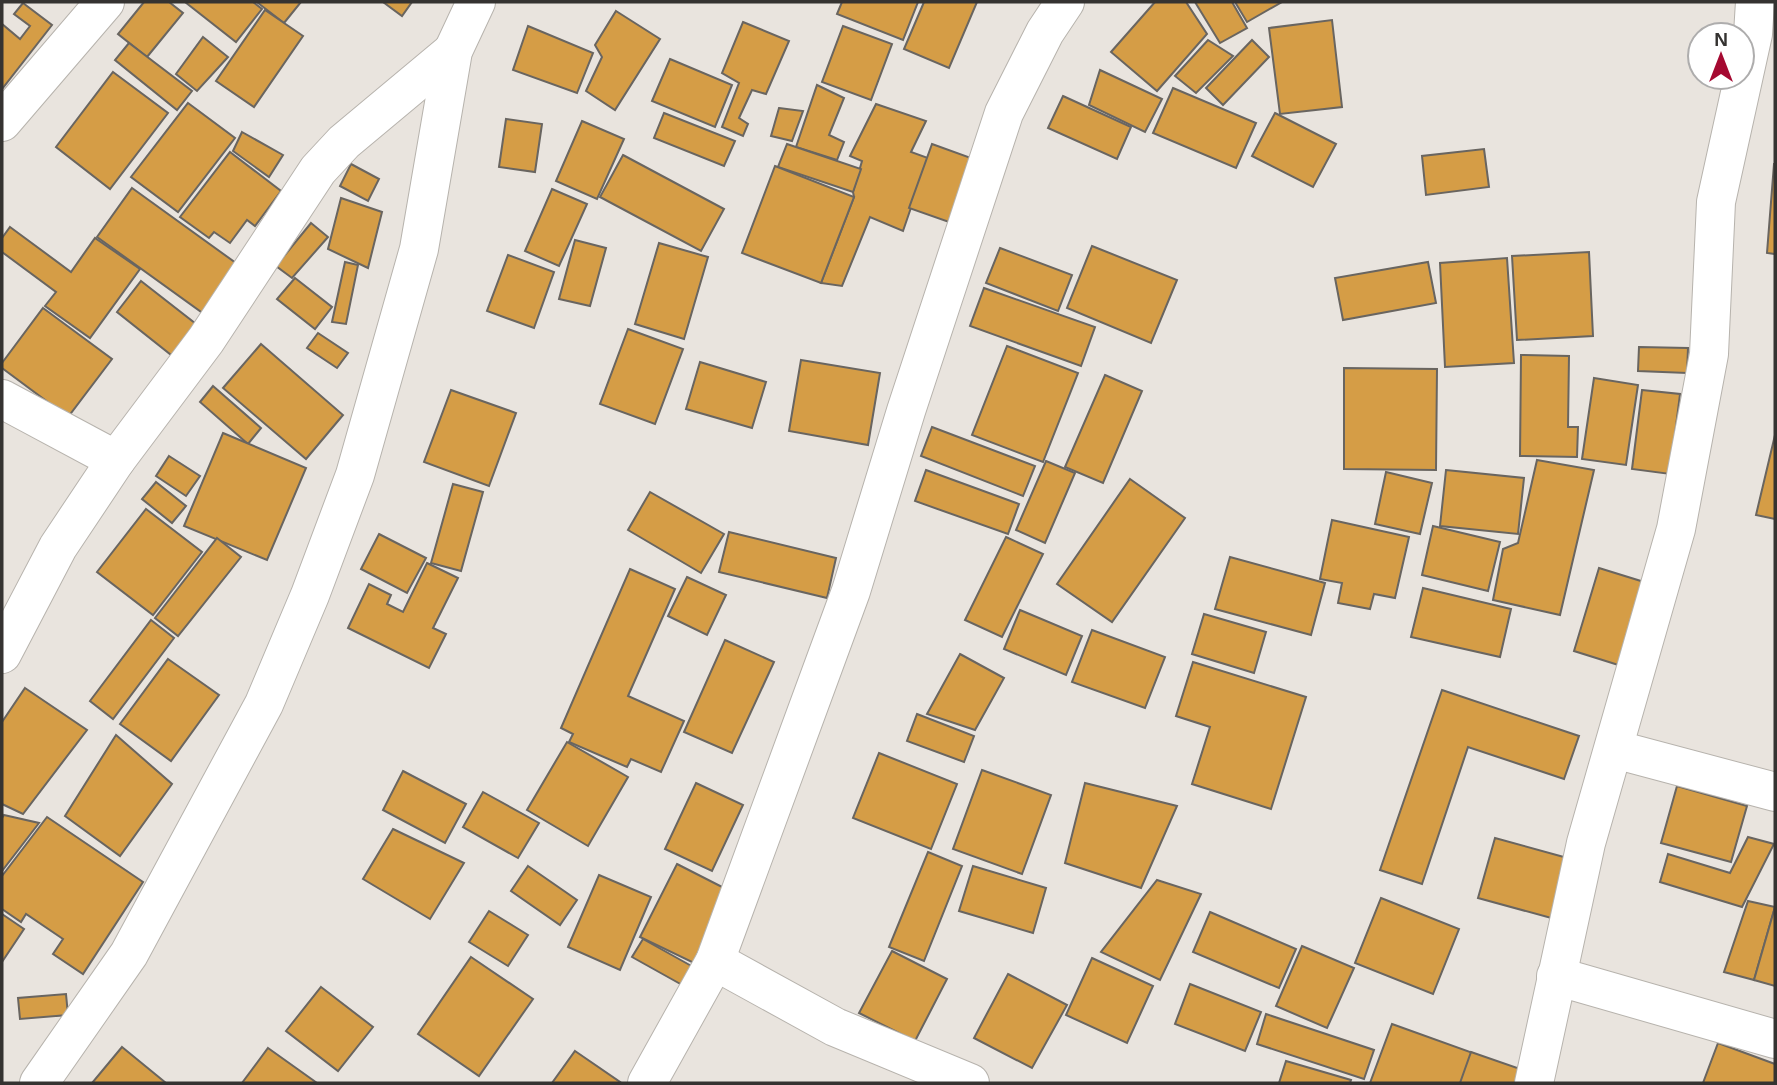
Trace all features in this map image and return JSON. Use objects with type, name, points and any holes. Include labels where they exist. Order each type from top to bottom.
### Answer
[{"type":"street","points":[[2,122],[105,2]]},
{"type":"street","points":[[39,1083],[129,954],[264,704],[310,596],[355,475],[419,249],[453,51],[476,2]]},
{"type":"street","points":[[648,1083],[715,961],[851,591],[906,411],[1004,113],[1045,32],[1065,2]]},
{"type":"street","points":[[1534,1083],[1586,843],[1676,529],[1709,354],[1716,202],[1753,34],[1755,2]]},
{"type":"street","points":[[2,654],[58,547],[116,460],[206,340],[318,170],[344,142],[453,51]]},
{"type":"street","points":[[2,399],[116,460]]},
{"type":"street","points":[[1614,749],[1775,792]]},
{"type":"street","points":[[715,961],[835,1027],[970,1083]]},
{"type":"street","points":[[1556,976],[1775,1039]]},
{"type":"building","points":[[144,2],[169,2],[183,13],[147,57],[118,34]]},
{"type":"building","points":[[185,2],[253,2],[262,9],[236,42]]},
{"type":"building","points":[[259,2],[301,2],[284,23]]},
{"type":"building","points":[[383,2],[412,2],[402,16]]},
{"type":"building","points":[[842,2],[918,2],[903,40],[837,14]]},
{"type":"building","points":[[924,2],[977,2],[949,68],[904,49]]},
{"type":"building","points":[[1155,2],[1186,2],[1207,34],[1157,91],[1111,52]]},
{"type":"building","points":[[1195,2],[1232,2],[1247,28],[1220,43]]},
{"type":"building","points":[[1235,2],[1282,2],[1247,22]]},
{"type":"building","points":[[23,3],[52,25],[2,89],[2,24],[20,39],[30,26],[14,14]]},
{"type":"building","points":[[265,10],[303,36],[254,107],[216,81]]},
{"type":"building","points":[[616,11],[660,39],[615,110],[586,91],[602,57],[595,45]]},
{"type":"building","points":[[1332,20],[1342,107],[1280,114],[1269,28]]},
{"type":"building","points":[[743,22],[789,41],[766,94],[752,90],[739,118],[748,124],[743,136],[722,127],[739,83],[722,73]]},
{"type":"building","points":[[528,26],[593,53],[577,93],[513,70]]},
{"type":"building","points":[[843,26],[892,44],[871,100],[822,82]]},
{"type":"building","points":[[203,37],[228,57],[197,91],[176,74]]},
{"type":"building","points":[[1208,40],[1233,56],[1196,93],[1175,76]]},
{"type":"building","points":[[1252,40],[1269,57],[1223,105],[1206,88]]},
{"type":"building","points":[[129,43],[192,91],[177,110],[115,60]]},
{"type":"building","points":[[670,59],[732,85],[715,127],[652,101]]},
{"type":"building","points":[[1100,70],[1162,99],[1145,132],[1089,105]]},
{"type":"building","points":[[113,72],[168,113],[110,189],[56,147]]},
{"type":"building","points":[[817,85],[844,98],[829,135],[844,142],[837,160],[796,147]]},
{"type":"building","points":[[1173,88],[1256,123],[1236,168],[1153,133]]},
{"type":"building","points":[[1063,96],[1131,127],[1117,159],[1048,128]]},
{"type":"building","points":[[188,103],[235,138],[178,212],[131,177]]},
{"type":"building","points":[[876,104],[926,121],[911,152],[928,158],[903,231],[870,217],[842,286],[821,283],[854,197],[862,161],[850,156]]},
{"type":"building","points":[[779,108],[803,111],[792,141],[771,136]]},
{"type":"building","points":[[664,113],[735,141],[724,166],[654,138]]},
{"type":"building","points":[[1275,113],[1336,144],[1313,187],[1252,156]]},
{"type":"building","points":[[506,119],[542,124],[535,172],[499,167]]},
{"type":"building","points":[[582,121],[624,139],[597,199],[556,181]]},
{"type":"building","points":[[242,132],[283,155],[269,177],[233,151]]},
{"type":"building","points":[[787,144],[861,169],[853,192],[778,167]]},
{"type":"building","points":[[932,144],[971,158],[949,222],[909,208]]},
{"type":"building","points":[[1484,149],[1489,187],[1426,195],[1422,156]]},
{"type":"building","points":[[230,152],[281,191],[255,226],[247,220],[230,243],[214,232],[209,238],[180,217]]},
{"type":"building","points":[[623,155],[724,209],[701,251],[600,197]]},
{"type":"building","points":[[351,164],[379,179],[368,201],[340,186]]},
{"type":"building","points":[[1775,164],[1775,254],[1767,253]]},
{"type":"building","points":[[775,166],[854,197],[821,283],[742,253]]},
{"type":"building","points":[[132,188],[247,271],[211,319],[97,237]]},
{"type":"building","points":[[552,189],[587,204],[559,266],[525,251]]},
{"type":"building","points":[[341,198],[382,212],[368,268],[328,249]]},
{"type":"building","points":[[311,223],[328,237],[292,278],[276,266]]},
{"type":"building","points":[[10,227],[71,272],[95,238],[140,269],[90,338],[45,306],[56,292],[2,252],[2,238]]},
{"type":"building","points":[[575,240],[606,248],[590,306],[559,299]]},
{"type":"building","points":[[659,243],[708,257],[684,339],[635,324]]},
{"type":"building","points":[[1092,246],[1177,280],[1151,343],[1067,308]]},
{"type":"building","points":[[1000,248],[1072,275],[1058,311],[986,283]]},
{"type":"building","points":[[1589,252],[1593,336],[1517,340],[1512,256]]},
{"type":"building","points":[[508,255],[554,272],[534,328],[487,311]]},
{"type":"building","points":[[1507,258],[1514,363],[1445,367],[1440,263]]},
{"type":"building","points":[[345,262],[358,265],[346,324],[332,322]]},
{"type":"building","points":[[1428,262],[1436,303],[1343,320],[1335,278]]},
{"type":"building","points":[[295,278],[332,307],[315,329],[277,299]]},
{"type":"building","points":[[141,281],[205,331],[180,362],[117,312]]},
{"type":"building","points":[[984,288],[1095,327],[1081,366],[970,326]]},
{"type":"building","points":[[43,308],[112,359],[68,417],[2,368],[2,363]]},
{"type":"building","points":[[628,329],[683,349],[655,424],[600,404]]},
{"type":"building","points":[[318,333],[348,353],[337,368],[307,348]]},
{"type":"building","points":[[261,344],[343,415],[306,459],[223,388]]},
{"type":"building","points":[[1007,346],[1078,373],[1043,462],[972,435]]},
{"type":"building","points":[[1639,347],[1688,348],[1687,373],[1638,371]]},
{"type":"building","points":[[1521,355],[1569,356],[1568,427],[1578,427],[1577,457],[1520,456]]},
{"type":"building","points":[[801,360],[880,373],[868,445],[789,431]]},
{"type":"building","points":[[700,362],[766,382],[752,428],[686,409]]},
{"type":"building","points":[[1344,368],[1437,369],[1436,470],[1344,469]]},
{"type":"building","points":[[1105,375],[1142,391],[1103,483],[1065,467]]},
{"type":"building","points":[[1594,378],[1638,385],[1626,465],[1582,459]]},
{"type":"building","points":[[213,386],[261,428],[248,444],[200,402]]},
{"type":"building","points":[[451,390],[516,413],[489,486],[424,462]]},
{"type":"building","points":[[1642,390],[1680,394],[1670,474],[1632,469]]},
{"type":"building","points":[[932,427],[1035,466],[1023,496],[921,456]]},
{"type":"building","points":[[223,433],[306,468],[267,560],[184,526]]},
{"type":"building","points":[[1775,435],[1775,519],[1756,515]]},
{"type":"building","points":[[169,456],[200,476],[186,496],[156,476]]},
{"type":"building","points":[[1537,460],[1594,470],[1560,615],[1493,600],[1503,549],[1518,543]]},
{"type":"building","points":[[1046,461],[1075,473],[1045,543],[1016,530]]},
{"type":"building","points":[[926,470],[1019,504],[1008,534],[915,501]]},
{"type":"building","points":[[1446,470],[1524,478],[1518,534],[1440,526]]},
{"type":"building","points":[[1386,472],[1432,483],[1420,534],[1375,524]]},
{"type":"building","points":[[1130,479],[1185,518],[1112,622],[1057,584]]},
{"type":"building","points":[[156,482],[186,506],[172,523],[142,499]]},
{"type":"building","points":[[453,484],[483,492],[461,571],[431,563]]},
{"type":"building","points":[[650,492],[724,534],[701,573],[628,530]]},
{"type":"building","points":[[146,509],[202,552],[153,615],[97,572]]},
{"type":"building","points":[[1332,520],[1409,537],[1395,598],[1374,594],[1370,609],[1338,603],[1342,583],[1320,579]]},
{"type":"building","points":[[1433,526],[1500,542],[1488,591],[1422,575]]},
{"type":"building","points":[[729,532],[836,558],[827,598],[719,572]]},
{"type":"building","points":[[379,534],[426,558],[407,593],[361,569]]},
{"type":"building","points":[[1006,537],[1043,554],[1002,637],[965,620]]},
{"type":"building","points":[[217,538],[241,557],[178,636],[155,618]]},
{"type":"building","points":[[1230,557],[1325,583],[1311,635],[1215,609]]},
{"type":"building","points":[[427,563],[458,578],[433,628],[446,634],[429,668],[348,628],[369,584],[391,595],[387,604],[403,612]]},
{"type":"building","points":[[1599,568],[1657,586],[1631,669],[1574,651]]},
{"type":"building","points":[[630,569],[675,589],[628,696],[684,721],[661,772],[631,759],[627,767],[569,742],[573,734],[561,728]]},
{"type":"building","points":[[687,577],[726,595],[707,635],[668,616]]},
{"type":"building","points":[[1423,588],[1511,609],[1500,657],[1411,637]]},
{"type":"building","points":[[1020,610],[1082,636],[1066,675],[1004,649]]},
{"type":"building","points":[[1204,614],[1266,632],[1254,673],[1192,654]]},
{"type":"building","points":[[151,620],[174,638],[113,719],[90,701]]},
{"type":"building","points":[[1092,630],[1165,657],[1145,708],[1072,682]]},
{"type":"building","points":[[725,640],[774,662],[732,753],[684,732]]},
{"type":"building","points":[[960,654],[1004,678],[975,730],[927,714]]},
{"type":"building","points":[[168,659],[219,695],[171,761],[120,724]]},
{"type":"building","points":[[1193,662],[1306,697],[1271,809],[1192,784],[1210,727],[1176,716]]},
{"type":"building","points":[[25,688],[87,730],[23,814],[2,804],[2,722]]},
{"type":"building","points":[[1442,690],[1579,736],[1564,779],[1468,747],[1422,884],[1380,870]]},
{"type":"building","points":[[917,714],[974,736],[964,762],[907,741]]},
{"type":"building","points":[[116,735],[172,784],[120,856],[65,816]]},
{"type":"building","points":[[567,742],[628,777],[588,846],[527,810]]},
{"type":"building","points":[[879,753],[957,784],[931,849],[853,818]]},
{"type":"building","points":[[982,770],[1051,795],[1022,874],[953,849]]},
{"type":"building","points":[[403,771],[466,804],[445,843],[383,810]]},
{"type":"building","points":[[696,783],[743,805],[712,871],[665,849]]},
{"type":"building","points":[[1085,783],[1177,806],[1141,888],[1065,863]]},
{"type":"building","points":[[1677,786],[1747,806],[1731,862],[1661,843]]},
{"type":"building","points":[[483,792],[539,823],[518,858],[463,827]]},
{"type":"building","points":[[4,815],[39,823],[2,871],[2,818]]},
{"type":"building","points":[[47,817],[143,882],[83,974],[53,954],[63,939],[26,914],[21,922],[2,909],[2,876]]},
{"type":"building","points":[[393,829],[464,863],[430,919],[363,879]]},
{"type":"building","points":[[1748,837],[1774,844],[1742,907],[1660,882],[1668,854],[1730,873]]},
{"type":"building","points":[[1495,838],[1571,859],[1555,919],[1478,898]]},
{"type":"building","points":[[928,852],[962,866],[924,961],[889,947]]},
{"type":"building","points":[[677,864],[730,891],[694,963],[640,937]]},
{"type":"building","points":[[528,866],[577,900],[560,925],[511,891]]},
{"type":"building","points":[[973,866],[1046,888],[1033,933],[959,911]]},
{"type":"building","points":[[599,875],[651,897],[620,970],[568,947]]},
{"type":"building","points":[[1157,880],[1201,894],[1160,980],[1101,952]]},
{"type":"building","points":[[1381,898],[1459,929],[1433,994],[1355,963]]},
{"type":"building","points":[[1748,901],[1775,907],[1754,980],[1724,972]]},
{"type":"building","points":[[1775,907],[1775,986],[1754,980]]},
{"type":"building","points":[[489,911],[528,935],[508,966],[469,942]]},
{"type":"building","points":[[1210,912],[1296,949],[1279,988],[1193,952]]},
{"type":"building","points":[[2,914],[24,929],[2,962]]},
{"type":"building","points":[[643,939],[704,973],[693,991],[632,957]]},
{"type":"building","points":[[1302,946],[1354,968],[1327,1028],[1276,1006]]},
{"type":"building","points":[[892,951],[947,979],[915,1041],[859,1013]]},
{"type":"building","points":[[471,957],[533,999],[479,1076],[418,1034]]},
{"type":"building","points":[[1092,958],[1153,986],[1127,1043],[1066,1015]]},
{"type":"building","points":[[1008,974],[1067,1005],[1032,1068],[974,1038]]},
{"type":"building","points":[[1190,984],[1261,1012],[1245,1051],[1175,1024]]},
{"type":"building","points":[[321,987],[373,1027],[338,1071],[286,1031]]},
{"type":"building","points":[[66,994],[68,1015],[20,1019],[18,998]]},
{"type":"building","points":[[1266,1014],[1374,1050],[1364,1079],[1257,1044]]},
{"type":"building","points":[[1392,1024],[1473,1053],[1462,1083],[1370,1083]]},
{"type":"building","points":[[1718,1043],[1775,1064],[1775,1083],[1703,1083]]},
{"type":"building","points":[[122,1047],[166,1083],[92,1083]]},
{"type":"building","points":[[268,1048],[317,1083],[242,1083]]},
{"type":"building","points":[[575,1051],[620,1082],[552,1083]]},
{"type":"building","points":[[1471,1052],[1526,1071],[1522,1083],[1460,1083]]},
{"type":"building","points":[[1286,1061],[1351,1080],[1350,1083],[1279,1083]]}]
